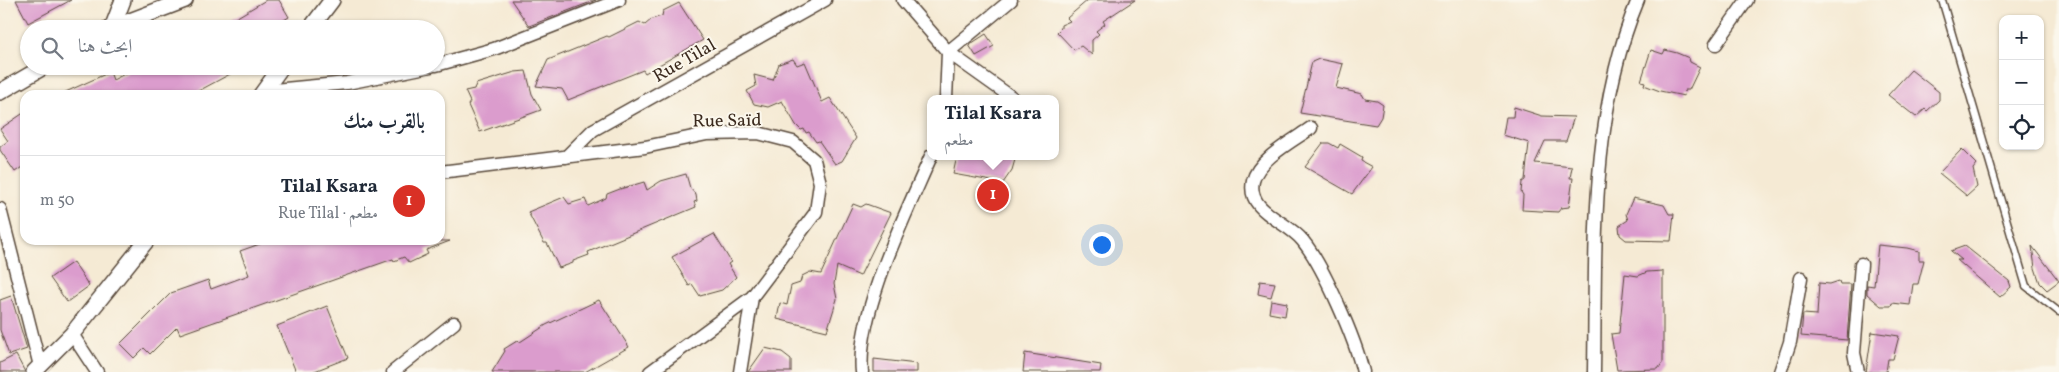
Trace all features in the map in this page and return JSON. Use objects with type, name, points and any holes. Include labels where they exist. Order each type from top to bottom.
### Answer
[{"type":"street","points":[[114,20],[122,0]]},
{"type":"street","points":[[132,20],[185,0]]},
{"type":"street","points":[[317,20],[332,0]]},
{"type":"street","points":[[445,62],[502,46],[619,0]]},
{"type":"street","name":"Rue Tilal","points":[[566,157],[594,130],[825,0]]},
{"type":"street","points":[[903,0],[948,52],[1008,95]]},
{"type":"street","points":[[946,95],[948,52],[1011,0]]},
{"type":"street","points":[[1594,372],[1595,206],[1616,68],[1629,22],[1638,0]]},
{"type":"street","points":[[1716,44],[1747,0]]},
{"type":"street","points":[[0,92],[29,75]]},
{"type":"street","points":[[265,90],[276,75]]},
{"type":"street","points":[[288,90],[347,83],[386,75]]},
{"type":"street","points":[[1311,128],[1276,152],[1258,170],[1253,181],[1253,192],[1255,200],[1261,208],[1289,227],[1304,241],[1326,280],[1363,372]]},
{"type":"street","name":"Rue Saïd","points":[[445,171],[645,146],[707,134],[758,133],[793,142],[814,160],[820,183],[816,212],[752,297],[650,372]]},
{"type":"street","points":[[862,372],[860,359],[863,331],[882,274],[929,160]]},
{"type":"street","points":[[0,208],[37,369]]},
{"type":"street","points":[[37,369],[72,334],[144,245]]},
{"type":"street","points":[[1858,372],[1854,352],[1861,264]]},
{"type":"street","points":[[1780,372],[1790,342],[1801,278]]},
{"type":"street","points":[[740,372],[752,297]]},
{"type":"street","points":[[393,372],[454,323]]},
{"type":"street","points":[[72,334],[97,372]]},
{"type":"lane","points":[[1942,0],[2026,286],[2059,312]]},
{"type":"building","points":[[16,0],[71,0],[34,20],[26,20]]},
{"type":"building","points":[[266,0],[279,0],[289,17],[284,20],[232,20]]},
{"type":"building","points":[[511,0],[596,0],[529,26]]},
{"type":"building","points":[[1088,0],[1135,0],[1103,21],[1105,24],[1096,31],[1099,34],[1092,40],[1092,55],[1081,46],[1074,50],[1057,32],[1061,25],[1070,21],[1067,18]]},
{"type":"building","points":[[679,3],[703,40],[645,73],[643,70],[568,100],[562,89],[536,86],[548,60],[607,36],[609,37],[639,22],[645,25],[652,19],[662,16],[663,11]]},
{"type":"building","points":[[986,34],[994,46],[976,56],[969,45]]},
{"type":"building","points":[[1651,50],[1663,54],[1665,50],[1677,53],[1689,58],[1690,62],[1700,67],[1689,90],[1685,90],[1684,96],[1660,91],[1644,85],[1645,82],[1641,81]]},
{"type":"building","points":[[793,59],[797,65],[805,62],[822,102],[830,98],[856,138],[842,161],[835,164],[819,141],[816,142],[809,132],[806,133],[804,129],[801,130],[796,125],[782,101],[768,107],[754,104],[747,91],[756,86],[754,75],[773,80],[779,64]]},
{"type":"building","points":[[1319,59],[1343,64],[1336,88],[1362,94],[1365,99],[1377,101],[1383,105],[1381,117],[1376,125],[1300,113],[1312,62]]},
{"type":"building","points":[[1911,70],[1939,92],[1939,100],[1927,111],[1925,109],[1916,117],[1888,95]]},
{"type":"building","points":[[526,71],[532,94],[541,110],[480,132],[468,105],[470,102],[465,91],[474,89],[476,84],[515,72]]},
{"type":"building","points":[[103,75],[111,75],[113,80],[123,75],[228,75],[200,90],[70,90]]},
{"type":"building","points":[[1514,107],[1542,116],[1574,117],[1566,141],[1545,141],[1535,163],[1572,167],[1570,178],[1573,178],[1569,207],[1561,208],[1558,212],[1522,210],[1522,182],[1525,180],[1529,143],[1503,135],[1506,117],[1513,117]]},
{"type":"building","points":[[20,115],[20,168],[15,172],[0,150],[0,147],[8,141],[0,129]]},
{"type":"building","points":[[1323,143],[1329,143],[1338,148],[1340,144],[1362,157],[1361,161],[1372,167],[1352,194],[1305,167]]},
{"type":"building","points":[[1962,149],[1977,164],[1973,169],[1977,187],[1967,196],[1939,173]]},
{"type":"building","points":[[956,160],[1015,160],[1012,170],[1003,183],[953,174]]},
{"type":"building","points":[[686,174],[690,188],[696,195],[697,201],[694,202],[696,207],[588,252],[589,255],[559,268],[547,243],[544,243],[528,212],[564,197],[569,204],[585,199],[588,206],[606,198],[607,194],[620,189],[644,182],[647,190],[661,181]]},
{"type":"building","points":[[1633,198],[1664,205],[1669,214],[1674,214],[1671,241],[1626,240],[1620,235],[1619,226],[1628,220],[1626,214]]},
{"type":"building","points":[[853,204],[861,207],[866,204],[891,213],[860,276],[837,266],[834,284],[837,299],[827,331],[777,319],[780,303],[787,305],[791,286],[800,283],[802,276],[810,272],[821,274]]},
{"type":"building","points":[[714,234],[731,262],[728,264],[736,277],[722,290],[700,296],[692,284],[689,286],[672,257]]},
{"type":"building","points":[[257,245],[439,245],[426,250],[428,254],[409,263],[404,257],[394,261],[393,259],[180,334],[177,327],[150,354],[144,348],[134,358],[120,344],[171,293],[208,280],[211,289],[249,275],[240,251]]},
{"type":"building","points":[[1878,245],[1919,251],[1919,260],[1924,260],[1918,284],[1913,284],[1910,305],[1892,303],[1891,306],[1881,306],[1867,294],[1867,285],[1874,286]]},
{"type":"building","points":[[1965,246],[2009,281],[2011,287],[2000,297],[1957,260],[1962,260],[1951,251]]},
{"type":"building","points":[[2032,246],[2059,281],[2047,290],[2040,283],[2035,268]]},
{"type":"building","points":[[73,262],[89,286],[67,302],[50,278]]},
{"type":"building","points":[[1663,271],[1663,362],[1658,369],[1617,370],[1611,334],[1619,333],[1625,274],[1638,276],[1647,272]]},
{"type":"building","points":[[1260,281],[1275,283],[1271,297],[1258,294]]},
{"type":"building","points":[[1839,281],[1840,284],[1851,284],[1847,340],[1801,336],[1803,314],[1817,315],[1819,283],[1830,284]]},
{"type":"building","points":[[11,296],[27,349],[9,355],[0,330],[0,300]]},
{"type":"building","points":[[599,300],[629,347],[585,372],[492,372],[505,351],[504,349],[517,341],[520,342],[546,325]]},
{"type":"building","points":[[1271,300],[1287,303],[1285,316],[1269,313]]},
{"type":"building","points":[[327,306],[348,358],[312,372],[296,372],[277,326]]},
{"type":"building","points":[[1872,332],[1899,336],[1893,359],[1888,359],[1886,372],[1866,372]]},
{"type":"building","points":[[765,348],[782,352],[791,359],[791,372],[748,372]]},
{"type":"building","points":[[1025,353],[1101,365],[1100,372],[1023,372]]},
{"type":"building","points":[[16,355],[25,372],[0,372],[0,363]]},
{"type":"building","points":[[874,359],[917,364],[917,372],[874,372]]},
{"type":"place","name":"Tilal Ksara","points":[[993,195]]}]
